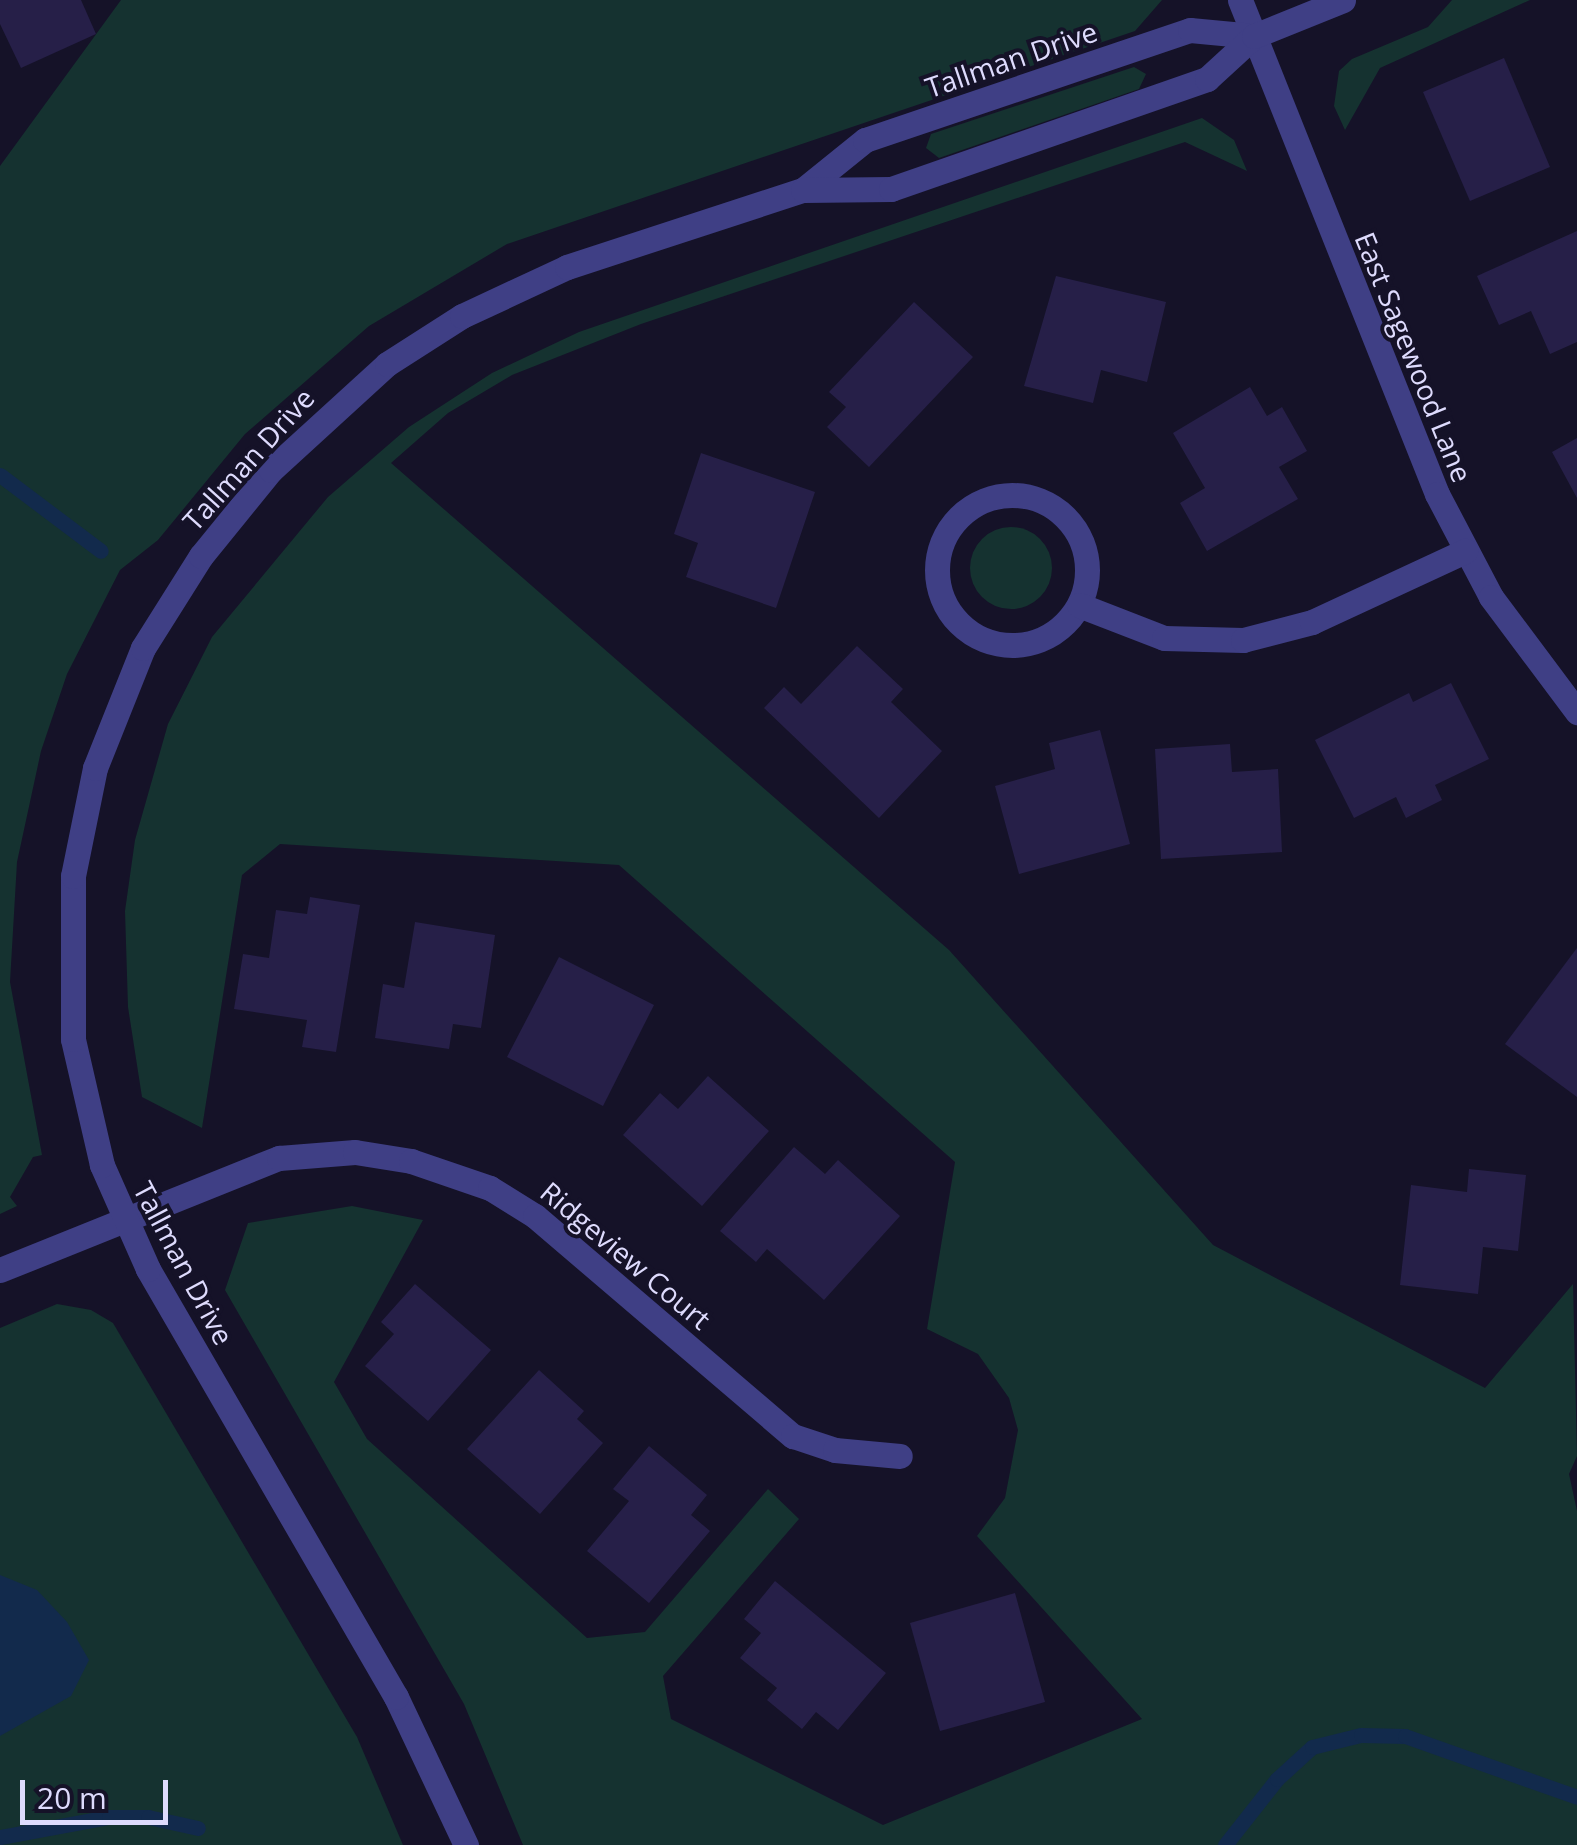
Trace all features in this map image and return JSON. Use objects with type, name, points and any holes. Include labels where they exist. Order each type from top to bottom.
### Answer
[{"type":"street","name":"East Sagewood Lane","points":[[1240,0],[1466,551],[1509,626],[1577,712]]},
{"type":"street","name":"Tallman Drive","points":[[466,1845],[412,1726],[122,1217],[102,1165],[73,1039],[72,876],[84,805],[108,728],[170,602],[271,470],[350,394],[423,339],[547,274],[802,190],[891,189],[1208,79],[1254,36],[1343,0]]},
{"type":"street","name":"Tallman Drive","points":[[802,190],[865,140],[1082,66],[1190,30],[1254,36]]},
{"type":"street","points":[[1015,495],[1044,502],[1075,528],[1084,546],[1086,586],[1079,605],[1044,639],[996,644],[973,635],[942,598],[937,574],[950,528],[985,500],[1015,495]]},
{"type":"street","points":[[1079,605],[1164,638],[1244,640],[1312,622],[1466,551]]},
{"type":"street","name":"Ridgeview Court","points":[[0,1270],[122,1217],[279,1158],[355,1152],[430,1166],[490,1188],[535,1216],[793,1436],[835,1450],[900,1456]]},
{"type":"green space","points":[[121,0],[1162,0],[1135,31],[507,244],[369,326],[245,434],[158,540],[120,570],[67,674],[41,751],[17,862],[10,982],[42,1155],[33,1157],[10,1197],[17,1206],[0,1214],[0,166]]},
{"type":"green space","points":[[1452,0],[1530,0],[1380,68],[1345,130],[1334,106],[1339,71],[1352,59],[1428,27]]},
{"type":"green space","points":[[1134,67],[1146,74],[1139,89],[939,158],[926,148],[931,134]]},
{"type":"green space","points":[[1202,118],[1234,140],[1247,171],[1185,142],[641,324],[512,375],[448,413],[391,463],[949,950],[1213,1245],[1485,1388],[1573,1284],[1577,1456],[1569,1474],[1577,1511],[1577,1845],[523,1845],[464,1704],[225,1290],[248,1223],[352,1206],[423,1220],[334,1382],[367,1439],[587,1638],[645,1632],[768,1489],[799,1519],[663,1676],[671,1719],[883,1825],[1142,1719],[977,1536],[1005,1498],[1018,1430],[1009,1398],[978,1354],[927,1329],[955,1162],[619,865],[280,844],[242,875],[202,1128],[142,1097],[128,1007],[125,911],[135,840],[168,724],[212,637],[328,497],[409,427],[492,373],[579,332]]},
{"type":"green space","points":[[1003,527],[1019,527],[1045,545],[1052,568],[1049,584],[1040,597],[1019,609],[1003,609],[977,591],[970,576],[970,560],[988,534]]},
{"type":"green space","points":[[57,1304],[91,1310],[113,1323],[357,1737],[403,1845],[0,1845],[0,1328]]},
{"type":"water","points":[[0,1575],[37,1590],[67,1622],[89,1660],[71,1696],[0,1736]]},
{"type":"building","points":[[0,0],[81,0],[96,34],[21,68],[0,24]]},
{"type":"building","points":[[1504,58],[1550,167],[1470,201],[1423,92]]},
{"type":"building","points":[[1577,231],[1577,342],[1550,354],[1531,311],[1499,325],[1477,276]]},
{"type":"building","points":[[1056,276],[1166,302],[1147,382],[1101,370],[1093,403],[1024,386]]},
{"type":"building","points":[[914,302],[973,357],[869,467],[827,427],[846,407],[829,392]]},
{"type":"building","points":[[1250,387],[1267,416],[1282,407],[1307,451],[1279,467],[1298,499],[1207,551],[1180,503],[1205,488],[1173,433]]},
{"type":"building","points":[[1577,438],[1577,498],[1552,452]]},
{"type":"building","points":[[701,453],[815,492],[776,608],[686,577],[698,543],[674,534]]},
{"type":"building","points":[[857,646],[903,689],[891,702],[942,751],[879,818],[764,708],[784,687],[801,704]]},
{"type":"building","points":[[1451,683],[1489,759],[1435,785],[1442,800],[1406,818],[1396,797],[1354,818],[1315,740],[1409,693],[1413,702]]},
{"type":"building","points":[[1100,730],[1130,844],[1019,874],[995,786],[1055,769],[1049,743]]},
{"type":"building","points":[[1230,744],[1232,772],[1278,769],[1282,852],[1161,859],[1155,749]]},
{"type":"building","points":[[310,897],[360,905],[336,1052],[302,1047],[307,1020],[234,1009],[243,954],[269,958],[276,910],[307,914]]},
{"type":"building","points":[[415,922],[495,935],[481,1028],[453,1024],[449,1049],[375,1038],[383,984],[404,988]]},
{"type":"building","points":[[1577,948],[1577,1097],[1505,1044]]},
{"type":"building","points":[[559,957],[654,1005],[603,1106],[507,1057]]},
{"type":"building","points":[[708,1076],[769,1131],[702,1206],[623,1135],[660,1093],[678,1109]]},
{"type":"building","points":[[794,1147],[825,1174],[838,1160],[900,1216],[824,1300],[767,1249],[756,1262],[720,1231]]},
{"type":"building","points":[[1469,1169],[1526,1175],[1518,1251],[1483,1247],[1478,1294],[1400,1285],[1411,1185],[1467,1192]]},
{"type":"building","points":[[415,1284],[491,1350],[428,1421],[365,1366],[394,1334],[381,1322]]},
{"type":"building","points":[[539,1370],[584,1411],[577,1419],[603,1443],[540,1514],[467,1449]]},
{"type":"building","points":[[649,1446],[707,1495],[691,1515],[710,1531],[649,1603],[587,1551],[629,1501],[613,1489]]},
{"type":"building","points":[[775,1581],[886,1673],[838,1730],[816,1712],[802,1729],[767,1700],[777,1688],[740,1658],[761,1633],[744,1619]]},
{"type":"building","points":[[1015,1593],[1045,1702],[940,1731],[910,1623]]},
{"type":"waterway","points":[[0,475],[101,551]]},
{"type":"waterway","points":[[1225,1845],[1277,1779],[1312,1747],[1361,1735],[1405,1736],[1577,1797]]},
{"type":"waterway","points":[[0,1837],[109,1817],[148,1817],[198,1828]]}]
